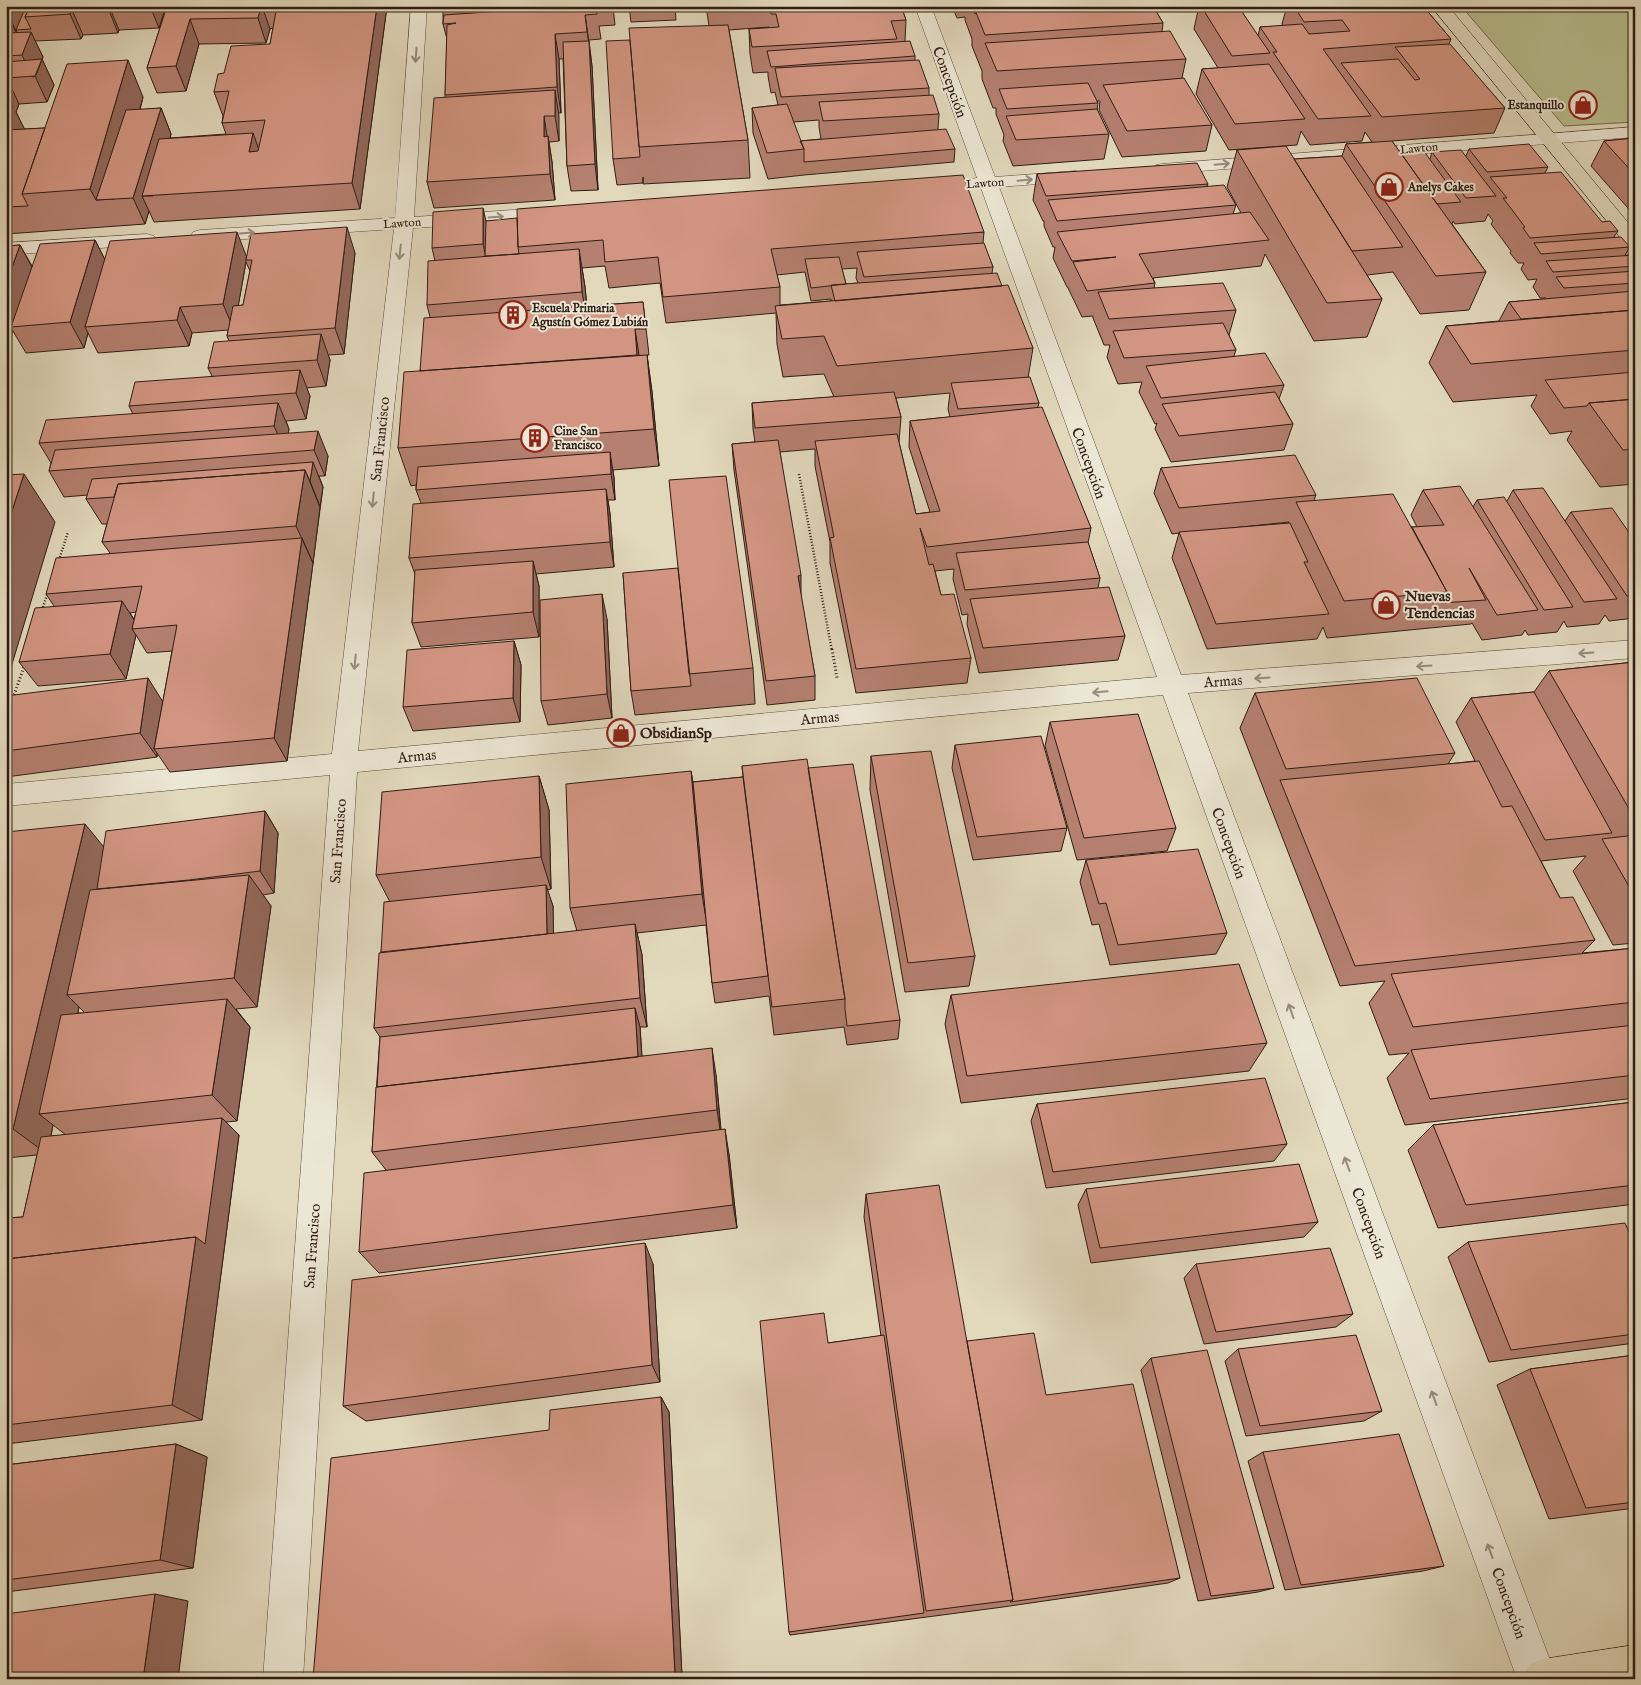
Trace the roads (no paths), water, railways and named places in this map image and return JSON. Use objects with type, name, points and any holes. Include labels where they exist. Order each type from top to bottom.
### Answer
[{"type":"main road","points":[[1439,6],[1635,243]]},
{"type":"main road","points":[[1543,1679],[1635,1665]]},
{"type":"street","name":"San Francisco","points":[[283,1679],[344,763],[404,223],[419,6]]},
{"type":"street","name":"Concepción","points":[[923,6],[986,183],[1537,1679]]},
{"type":"street","name":"Lawton","points":[[1144,170],[1635,132]]},
{"type":"street","name":"Lawton","points":[[947,186],[1095,174]]},
{"type":"street","name":"Lawton","points":[[185,237],[572,212]]},
{"type":"street","points":[[6,249],[165,239]]},
{"type":"street","name":"Armas","points":[[6,795],[1172,685],[1635,650]]},
{"type":"place","name":"Estanquillo","points":[[1583,105]]},
{"type":"place","name":"Anelys Cakes","points":[[1389,187]]},
{"type":"place","name":"Escuela Primaria Agustín Gómez Lubián","points":[[513,315]]},
{"type":"place","name":"Cine San Francisco","points":[[535,438]]},
{"type":"place","name":"Nuevas Tendencias","points":[[1386,605]]},
{"type":"place","name":"ObsidianSp","points":[[621,733]]}]
